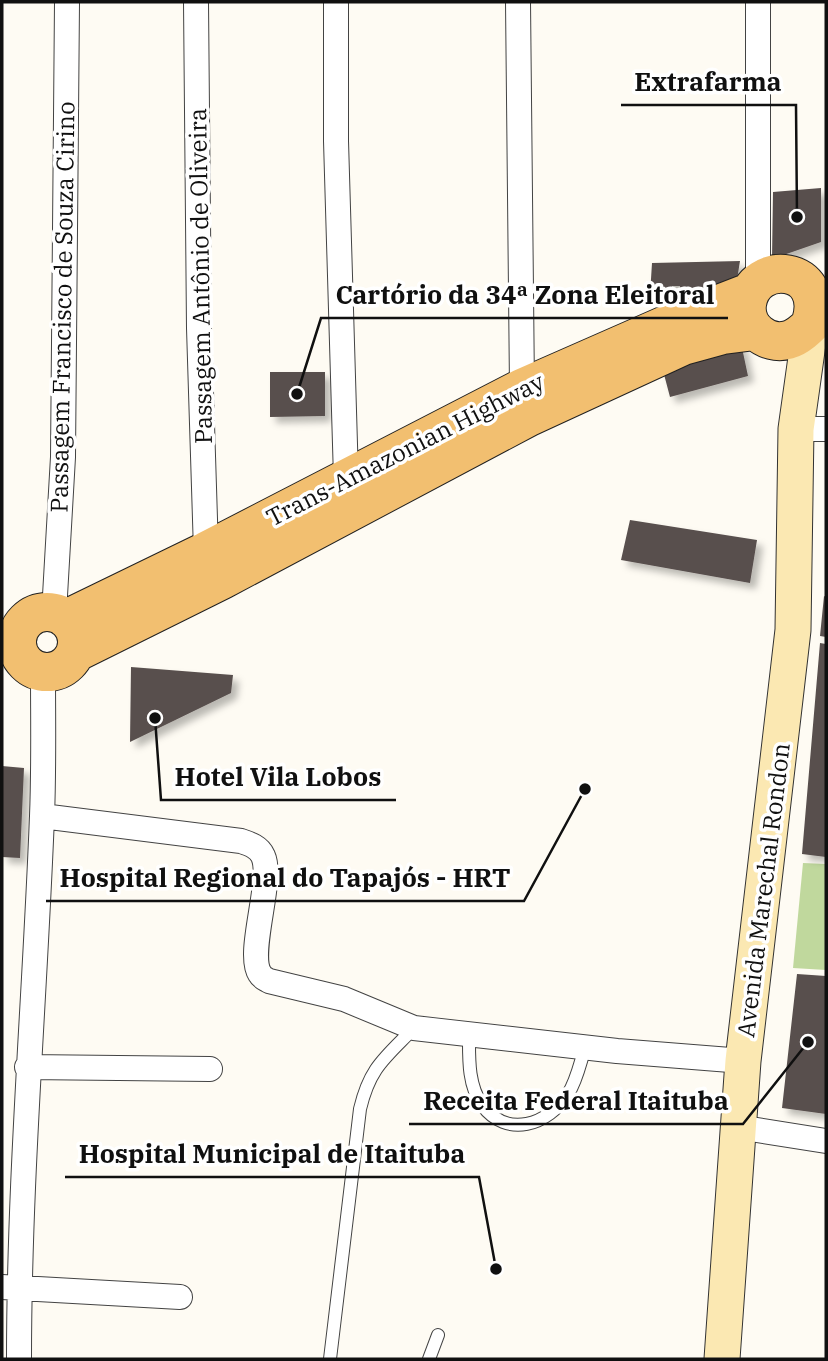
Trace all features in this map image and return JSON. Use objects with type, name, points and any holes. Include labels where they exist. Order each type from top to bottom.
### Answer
[{"type":"main road","name":"Trans-Amazonian Highway","points":[[65,628],[206,551],[522,388],[670,323],[782,279]]},
{"type":"main road","points":[[782,279],[806,285],[813,295],[818,316],[800,334],[788,340],[759,334],[746,314],[782,279]]},
{"type":"main road","name":"Trans-Amazonian Highway","points":[[65,628],[222,580],[529,417],[683,346],[723,335],[759,334]]},
{"type":"main road","points":[[41,612],[65,628],[63,668],[20,661],[22,626],[30,617],[41,612]]},
{"type":"street","name":"Passagem Francisco de Souza Cirino","points":[[65,628],[63,457],[67,2]]},
{"type":"street","name":"Passagem Antônio de Oliveira","points":[[196,2],[199,328],[206,551]]},
{"type":"street","points":[[337,2],[336,141],[346,478]]},
{"type":"street","points":[[518,2],[522,388]]},
{"type":"street","points":[[758,2],[782,279]]},
{"type":"street","name":"Avenida Marechal Rondon","points":[[722,1359],[743,1061],[793,630],[806,426],[818,316]]},
{"type":"street","name":"Avenida Marechal Rondon","points":[[759,334],[806,426]]},
{"type":"street","points":[[19,1359],[10,1287],[42,816],[20,661]]},
{"type":"street","points":[[42,816],[242,841],[255,846],[264,857],[265,874],[256,961],[260,975],[281,986],[344,999],[414,1028],[585,1048],[743,1061]]},
{"type":"street","points":[[27,1067],[210,1069]]},
{"type":"street","points":[[738,1127],[826,1141]]},
{"type":"street","points":[[10,1287],[180,1297]]},
{"type":"lane","points":[[330,1359],[360,1109],[365,1088],[373,1070],[414,1028]]},
{"type":"lane","points":[[469,1036],[469,1066],[482,1104],[495,1118],[512,1124],[524,1125],[540,1121],[556,1109],[568,1093],[585,1048]]},
{"type":"lane","points":[[429,1359],[438,1335]]},
{"type":"green space","points":[[803,863],[826,864],[826,970],[793,968]]},
{"type":"building","points":[[821,188],[821,242],[772,259],[773,192]]},
{"type":"building","points":[[740,261],[736,286],[678,309],[680,286],[672,286],[672,294],[650,295],[652,263]]},
{"type":"building","points":[[741,343],[748,376],[670,397],[661,363]]},
{"type":"building","points":[[270,372],[325,372],[325,416],[270,417]]},
{"type":"building","points":[[630,520],[757,540],[750,583],[621,560]]},
{"type":"building","points":[[824,596],[826,597],[826,637],[820,636]]},
{"type":"building","points":[[820,643],[826,644],[826,857],[802,854]]},
{"type":"building","points":[[131,667],[233,675],[231,693],[130,742]]},
{"type":"building","points":[[2,766],[24,768],[20,858],[2,857]]},
{"type":"building","points":[[797,974],[826,976],[826,1114],[782,1108]]},
{"type":"place","name":"Extrafarma","points":[[797,217]]},
{"type":"place","name":"Cartório da 34ª Zona Eleitoral","points":[[297,394]]},
{"type":"place","name":"Hotel Vila Lobos","points":[[155,718]]},
{"type":"place","name":"Hospital Regional do Tapajós - HRT","points":[[585,789]]},
{"type":"place","name":"Receita Federal Itaituba","points":[[808,1042]]},
{"type":"place","name":"Hospital Municipal de Itaituba","points":[[496,1269]]}]
